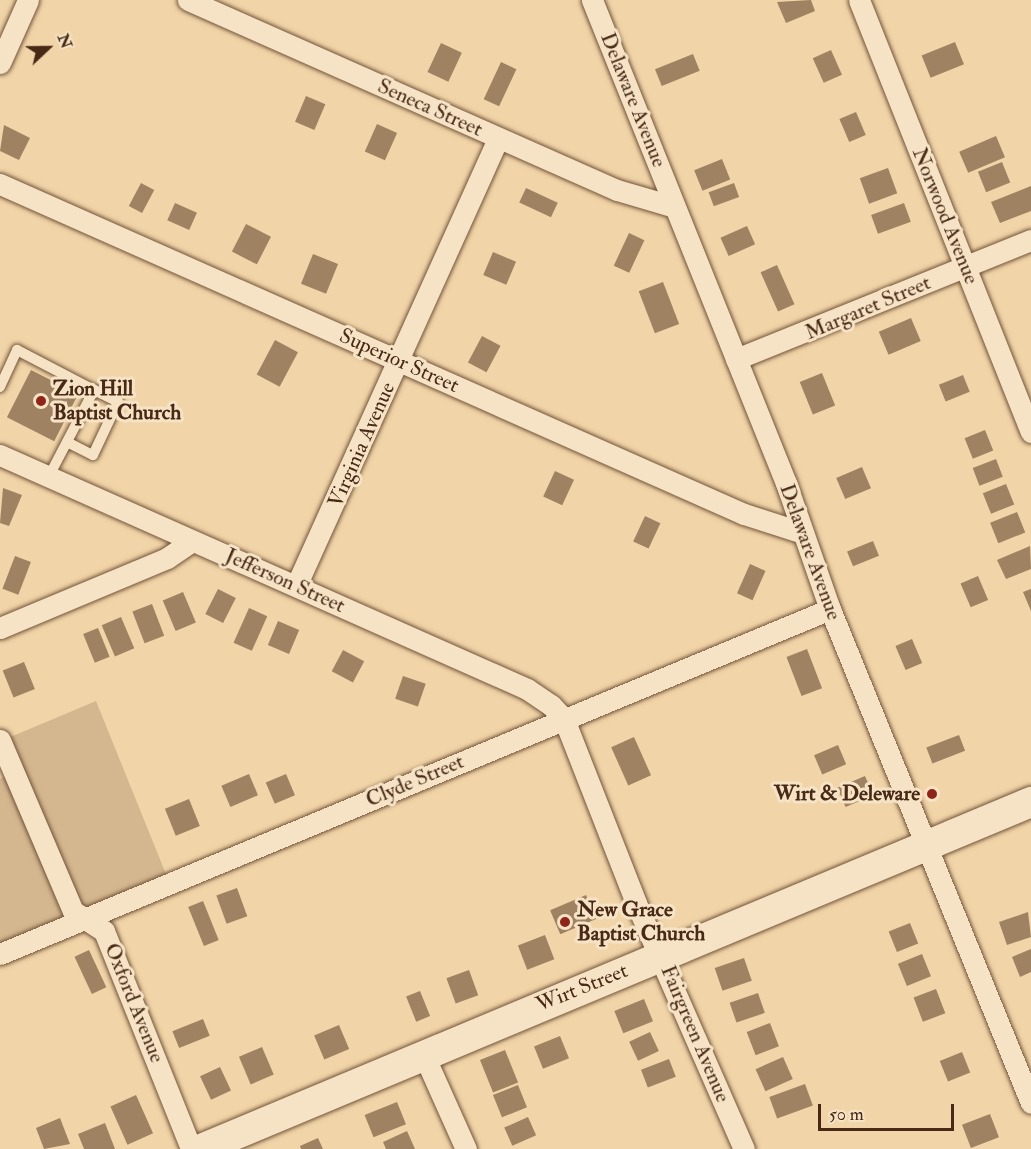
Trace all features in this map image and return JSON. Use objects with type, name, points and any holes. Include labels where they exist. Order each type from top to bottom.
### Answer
[{"type":"main road","name":"Wirt Street","points":[[201,1149],[423,1053],[1031,802]]},
{"type":"street","points":[[0,63],[28,0]]},
{"type":"street","name":"Seneca Street","points":[[188,0],[498,139],[653,205],[675,207]]},
{"type":"street","name":"Delaware Avenue","points":[[592,0],[736,359],[830,609],[924,846],[1031,1103]]},
{"type":"street","name":"Norwood Avenue","points":[[859,0],[1031,432]]},
{"type":"street","name":"Virginia Avenue","points":[[296,586],[400,361],[498,139]]},
{"type":"street","name":"Superior Street","points":[[0,184],[744,514],[801,532]]},
{"type":"street","name":"Margaret Street","points":[[736,359],[1031,240]]},
{"type":"street","name":"Jefferson Street","points":[[0,455],[191,542],[527,689],[564,719]]},
{"type":"street","points":[[0,628],[167,558],[191,542]]},
{"type":"street","name":"Clyde Street","points":[[0,954],[830,609]]},
{"type":"street","name":"Fairgreen Avenue","points":[[564,719],[744,1149]]},
{"type":"street","name":"Oxford Avenue","points":[[0,740],[73,911],[88,918],[104,931],[191,1149]]},
{"type":"street","points":[[423,1053],[466,1149]]},
{"type":"lane","points":[[0,387],[17,350],[118,402],[93,455],[67,442]]},
{"type":"lane","points":[[49,476],[94,390]]},
{"type":"shaded area","points":[[96,701],[170,884],[0,954],[0,779],[14,773],[1,741]]},
{"type":"building","points":[[811,0],[815,11],[786,23],[777,2]]},
{"type":"building","points":[[955,42],[964,64],[931,78],[922,55]]},
{"type":"building","points":[[441,43],[462,53],[448,82],[427,72]]},
{"type":"building","points":[[831,50],[842,75],[824,83],[813,58]]},
{"type":"building","points":[[693,54],[700,71],[662,86],[655,69]]},
{"type":"building","points":[[501,62],[516,69],[499,106],[484,99]]},
{"type":"building","points":[[306,96],[325,104],[314,130],[295,122]]},
{"type":"building","points":[[856,112],[866,135],[849,142],[839,119]]},
{"type":"building","points":[[377,124],[397,133],[385,160],[365,151]]},
{"type":"building","points":[[4,125],[30,138],[19,160],[0,151]]},
{"type":"building","points":[[996,136],[1005,157],[968,173],[959,152]]},
{"type":"building","points":[[722,159],[730,179],[702,191],[694,170]]},
{"type":"building","points":[[1002,162],[1010,182],[986,192],[978,172]]},
{"type":"building","points":[[888,168],[897,193],[869,204],[860,178]]},
{"type":"building","points":[[141,183],[154,190],[142,213],[129,206]]},
{"type":"building","points":[[734,183],[739,197],[714,206],[709,192]]},
{"type":"building","points":[[1031,186],[1031,211],[1000,223],[991,202]]},
{"type":"building","points":[[526,188],[558,203],[551,217],[519,203]]},
{"type":"building","points":[[175,203],[197,213],[189,230],[167,220]]},
{"type":"building","points":[[904,203],[911,222],[878,234],[871,215]]},
{"type":"building","points":[[246,224],[271,237],[257,264],[232,252]]},
{"type":"building","points":[[747,226],[755,244],[729,256],[721,238]]},
{"type":"building","points":[[629,233],[644,240],[629,273],[614,266]]},
{"type":"building","points":[[493,252],[516,262],[506,285],[483,275]]},
{"type":"building","points":[[313,254],[338,264],[326,294],[301,284]]},
{"type":"building","points":[[777,265],[794,304],[778,312],[761,272]]},
{"type":"building","points":[[663,282],[679,324],[655,333],[639,291]]},
{"type":"building","points":[[911,318],[921,341],[889,355],[879,332]]},
{"type":"building","points":[[482,336],[501,346],[486,372],[468,362]]},
{"type":"building","points":[[275,340],[298,352],[280,387],[257,374]]},
{"type":"building","points":[[31,370],[78,394],[54,441],[7,417]]},
{"type":"building","points":[[822,373],[835,405],[813,414],[800,382]]},
{"type":"building","points":[[963,375],[970,392],[946,401],[939,385]]},
{"type":"building","points":[[985,430],[993,450],[973,459],[965,438]]},
{"type":"building","points":[[996,459],[1003,477],[979,486],[973,468]]},
{"type":"building","points":[[862,467],[871,488],[845,499],[836,478]]},
{"type":"building","points":[[555,471],[574,480],[562,505],[543,496]]},
{"type":"building","points":[[1006,484],[1014,504],[991,514],[983,493]]},
{"type":"building","points":[[3,488],[22,495],[9,526],[0,523]]},
{"type":"building","points":[[1017,512],[1025,532],[998,543],[990,523]]},
{"type":"building","points":[[645,516],[660,523],[649,549],[633,541]]},
{"type":"building","points":[[873,541],[879,556],[853,566],[847,551]]},
{"type":"building","points":[[1030,546],[1031,569],[1006,579],[997,560]]},
{"type":"building","points":[[15,556],[31,562],[18,595],[2,589]]},
{"type":"building","points":[[750,564],[766,571],[753,600],[737,593]]},
{"type":"building","points":[[978,576],[988,600],[971,607],[961,583]]},
{"type":"building","points":[[218,589],[236,598],[223,623],[205,614]]},
{"type":"building","points":[[1031,589],[1031,611],[1023,592]]},
{"type":"building","points":[[183,592],[196,622],[176,631],[163,601]]},
{"type":"building","points":[[152,604],[164,636],[145,643],[132,612]]},
{"type":"building","points":[[249,608],[267,616],[252,651],[234,643]]},
{"type":"building","points":[[121,617],[134,648],[115,657],[102,625]]},
{"type":"building","points":[[278,621],[299,630],[289,654],[268,645]]},
{"type":"building","points":[[98,628],[110,657],[95,663],[83,634]]},
{"type":"building","points":[[912,639],[922,663],[906,670],[895,646]]},
{"type":"building","points":[[807,649],[822,688],[802,696],[786,657]]},
{"type":"building","points":[[343,650],[364,661],[353,682],[332,671]]},
{"type":"building","points":[[24,662],[35,689],[14,698],[3,671]]},
{"type":"building","points":[[403,676],[426,684],[418,707],[395,699]]},
{"type":"building","points":[[959,735],[965,751],[932,763],[926,748]]},
{"type":"building","points":[[634,737],[651,775],[628,786],[611,747]]},
{"type":"building","points":[[838,745],[846,764],[822,774],[814,755]]},
{"type":"building","points":[[249,774],[258,795],[230,807],[221,786]]},
{"type":"building","points":[[286,774],[295,795],[275,804],[266,783]]},
{"type":"building","points":[[865,776],[873,795],[846,807],[837,788]]},
{"type":"building","points":[[189,799],[200,826],[176,836],[165,809]]},
{"type":"building","points":[[237,888],[247,916],[227,924],[216,896]]},
{"type":"building","points":[[586,895],[596,919],[560,934],[550,910]]},
{"type":"building","points":[[203,901],[219,940],[204,946],[188,907]]},
{"type":"building","points":[[1028,912],[1031,937],[1007,945],[999,922]]},
{"type":"building","points":[[910,923],[918,943],[897,952],[889,932]]},
{"type":"building","points":[[545,935],[554,959],[527,970],[518,945]]},
{"type":"building","points":[[1031,949],[1031,972],[1020,977],[1012,957]]},
{"type":"building","points":[[89,950],[106,987],[92,994],[74,957]]},
{"type":"building","points":[[922,954],[931,976],[907,986],[898,964]]},
{"type":"building","points":[[744,958],[752,981],[723,991],[715,968]]},
{"type":"building","points":[[469,970],[478,995],[456,1004],[446,978]]},
{"type":"building","points":[[936,989],[945,1013],[923,1022],[914,998]]},
{"type":"building","points":[[420,991],[430,1016],[416,1022],[406,997]]},
{"type":"building","points":[[758,993],[765,1013],[736,1023],[730,1003]]},
{"type":"building","points":[[644,999],[653,1021],[623,1033],[614,1011]]},
{"type":"building","points":[[203,1019],[210,1036],[179,1048],[172,1031]]},
{"type":"building","points":[[770,1023],[779,1046],[756,1055],[747,1032]]},
{"type":"building","points":[[339,1025],[349,1049],[324,1059],[314,1036]]},
{"type":"building","points":[[650,1032],[659,1051],[638,1061],[629,1042]]},
{"type":"building","points":[[560,1036],[569,1058],[543,1069],[534,1046]]},
{"type":"building","points":[[262,1047],[274,1075],[251,1084],[239,1057]]},
{"type":"building","points":[[505,1050],[518,1082],[493,1093],[480,1060]]},
{"type":"building","points":[[962,1052],[970,1072],[948,1081],[940,1061]]},
{"type":"building","points":[[783,1057],[793,1079],[765,1091],[756,1069]]},
{"type":"building","points":[[669,1059],[676,1077],[648,1087],[641,1070]]},
{"type":"building","points":[[220,1067],[231,1091],[211,1100],[200,1076]]},
{"type":"building","points":[[805,1084],[813,1106],[777,1119],[769,1097]]},
{"type":"building","points":[[518,1085],[527,1107],[502,1117],[493,1095]]},
{"type":"building","points":[[136,1095],[153,1133],[128,1145],[110,1106]]},
{"type":"building","points":[[397,1102],[406,1124],[374,1137],[365,1115]]},
{"type":"building","points":[[990,1114],[999,1137],[971,1148],[962,1125]]},
{"type":"building","points":[[528,1117],[536,1135],[512,1146],[504,1128]]},
{"type":"building","points":[[60,1118],[70,1144],[44,1149],[36,1128]]},
{"type":"building","points":[[105,1123],[115,1149],[84,1149],[78,1134]]},
{"type":"building","points":[[407,1131],[415,1149],[386,1149],[383,1142]]},
{"type":"building","points":[[318,1138],[323,1149],[301,1149],[300,1146]]},
{"type":"place","name":"Zion Hill Baptist Church","points":[[41,401]]},
{"type":"place","name":"Wirt & Deleware","points":[[932,794]]},
{"type":"place","name":"New Grace Baptist Church","points":[[565,922]]}]
